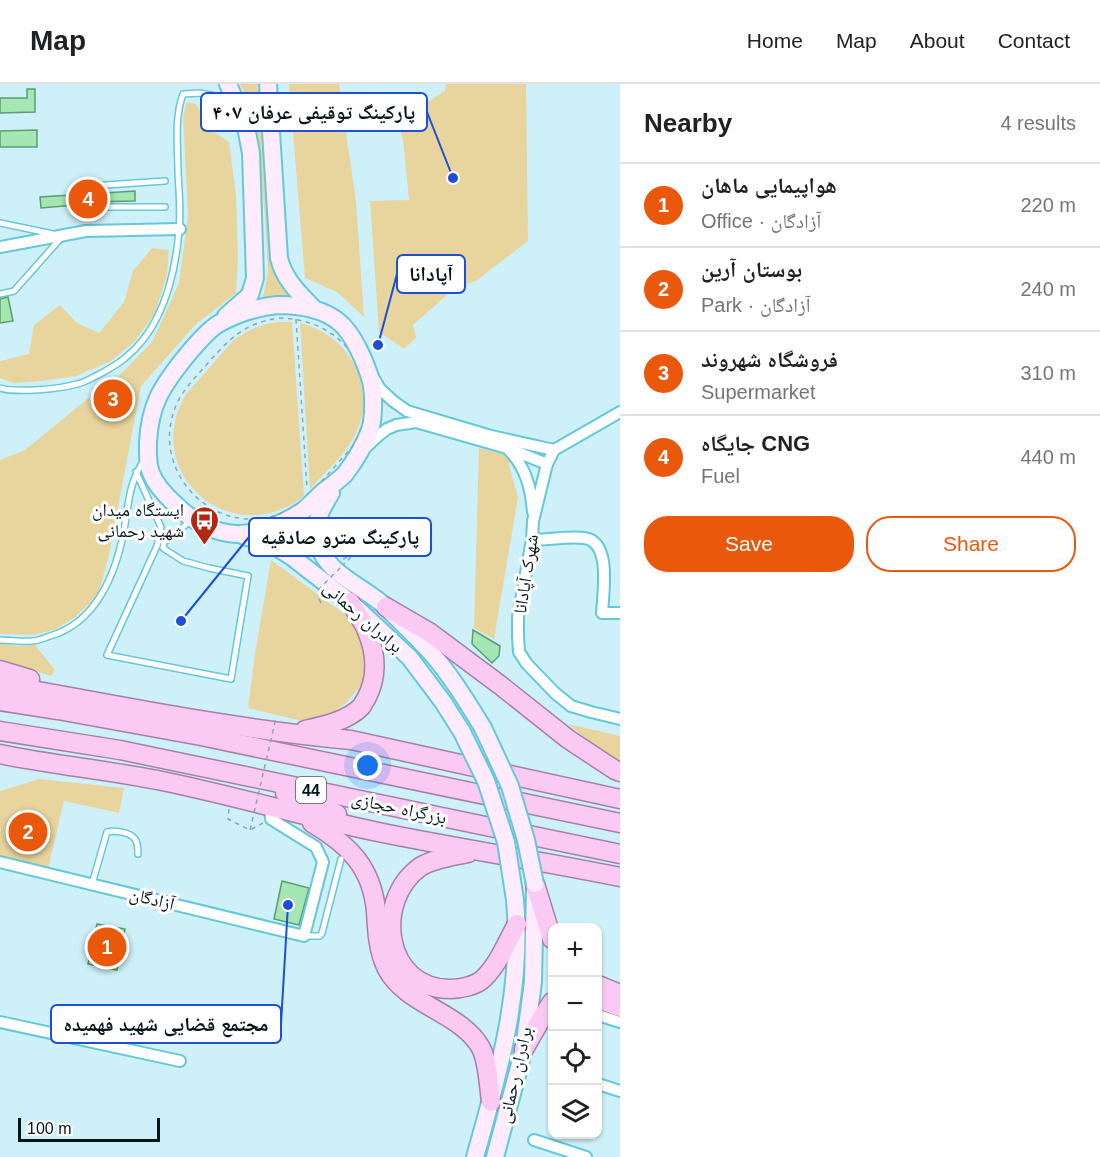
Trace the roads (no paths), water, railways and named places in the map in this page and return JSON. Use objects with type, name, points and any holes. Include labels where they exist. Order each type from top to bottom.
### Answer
[{"type":"highway","points":[[259,729],[301,730],[323,726],[342,719],[361,707],[371,690],[374,675],[373,648],[366,628],[350,602]]},
{"type":"highway","points":[[386,607],[429,632],[568,739],[620,772]]},
{"type":"highway","points":[[0,664],[43,682]]},
{"type":"highway","points":[[0,670],[147,710]]},
{"type":"highway","points":[[0,684],[259,729],[351,740],[620,800]]},
{"type":"highway","name":"بزرگراه حجازی","points":[[0,701],[201,736],[620,823]]},
{"type":"highway","name":"بزرگراه حجازی","points":[[0,731],[120,750],[236,773],[620,854]]},
{"type":"highway","points":[[310,736],[418,767],[486,795]]},
{"type":"highway","points":[[2,761],[39,762],[97,769],[161,781],[270,813],[297,814],[383,833],[620,878]]},
{"type":"highway","points":[[236,773],[383,833]]},
{"type":"highway","points":[[297,814],[331,834],[363,866],[372,886],[378,942],[388,969],[404,990],[467,1032],[481,1048],[487,1068],[491,1102]]},
{"type":"highway","points":[[479,851],[442,859],[421,867],[408,879],[399,892],[394,906],[392,924],[393,944],[399,962],[415,979],[438,989],[459,989],[482,980],[498,962],[517,924]]},
{"type":"highway","points":[[572,868],[620,885]]},
{"type":"highway","points":[[535,884],[548,926]]},
{"type":"highway","points":[[602,988],[620,994]]},
{"type":"highway","points":[[602,1001],[620,1007]]},
{"type":"highway","points":[[524,1049],[548,1008]]},
{"type":"main road","points":[[192,519],[163,492],[152,474],[148,454],[150,421],[153,407],[166,382],[188,353],[250,295],[255,278],[250,153],[246,127],[228,84]]},
{"type":"main road","points":[[262,84],[269,113]]},
{"type":"main road","points":[[237,534],[268,529],[344,475],[359,454],[371,428],[373,402],[371,381],[361,356],[345,327],[315,310],[291,284],[282,270],[279,258],[268,84]]},
{"type":"main road","points":[[216,325],[266,306],[278,305],[297,313],[315,310]]},
{"type":"main road","name":"برادران رحمانی","points":[[344,475],[320,510],[316,527],[318,543],[327,563],[386,607],[434,656],[468,702],[510,786],[526,840],[535,884],[533,982],[524,1049],[495,1157]]},
{"type":"main road","name":"برادران رحمانی","points":[[192,519],[209,528],[270,543],[292,556],[350,602],[410,658],[462,732],[486,782],[506,842],[517,924],[516,965],[512,1011],[491,1102],[475,1157]]},
{"type":"street","points":[[0,248],[86,231],[180,229]]},
{"type":"street","points":[[361,356],[380,388],[407,411],[491,436],[554,450],[620,412]]},
{"type":"street","points":[[359,454],[387,429],[416,422],[507,448],[547,464]]},
{"type":"street","points":[[507,448],[525,471],[532,503],[533,521]]},
{"type":"street","name":"شهرک آپادانا","points":[[554,450],[547,464],[533,521],[532,540],[518,616],[519,652],[555,693],[571,706],[620,719]]},
{"type":"street","points":[[532,540],[586,538],[599,546],[604,559],[602,613],[620,613]]},
{"type":"street","points":[[270,813],[316,847],[323,862],[304,936]]},
{"type":"street","name":"آزادگان","points":[[0,862],[304,936]]},
{"type":"street","points":[[602,1015],[620,1022]]},
{"type":"street","points":[[0,1022],[180,1061]]},
{"type":"street","points":[[600,1085],[620,1091]]},
{"type":"street","points":[[534,1140],[586,1157]]},
{"type":"lane","points":[[0,388],[6,390],[44,389],[78,384],[113,367],[126,358],[138,345],[160,314],[172,276],[180,229],[177,121],[183,94],[200,93],[234,100]]},
{"type":"lane","points":[[92,186],[165,181]]},
{"type":"lane","points":[[92,207],[165,207]]},
{"type":"lane","points":[[0,223],[63,236]]},
{"type":"lane","points":[[0,294],[14,291],[63,236]]},
{"type":"lane","points":[[0,640],[34,641],[60,633],[79,621],[95,605],[104,591],[124,532],[130,487],[136,472],[148,454]]},
{"type":"lane","points":[[136,472],[162,533],[172,537]]},
{"type":"lane","points":[[161,527],[157,546],[107,655],[231,679],[248,576],[183,561],[163,548],[164,542],[192,519]]},
{"type":"lane","points":[[92,884],[106,832],[111,831],[132,837],[138,846],[138,854]]},
{"type":"lane","points":[[304,936],[317,937],[322,933],[340,859]]},
{"type":"place","name":"پارکینگ توقیفی عرفان ۴۰۷","points":[[453,178]]},
{"type":"place","name":"جایگاه CNG","points":[[88,199]]},
{"type":"place","name":"آپادانا","points":[[378,345]]},
{"type":"place","name":"فروشگاه شهروند","points":[[113,399]]},
{"type":"place","name":"ایستگاه میدان شهید رحمانی","points":[[205,546]]},
{"type":"place","name":"پارکینگ مترو صادقیه","points":[[181,621]]},
{"type":"place","name":"بوستان آرین","points":[[28,832]]},
{"type":"place","name":"مجتمع قضایی شهید فهمیده","points":[[288,905]]},
{"type":"place","name":"هواپیمایی ماهان","points":[[107,947]]}]
